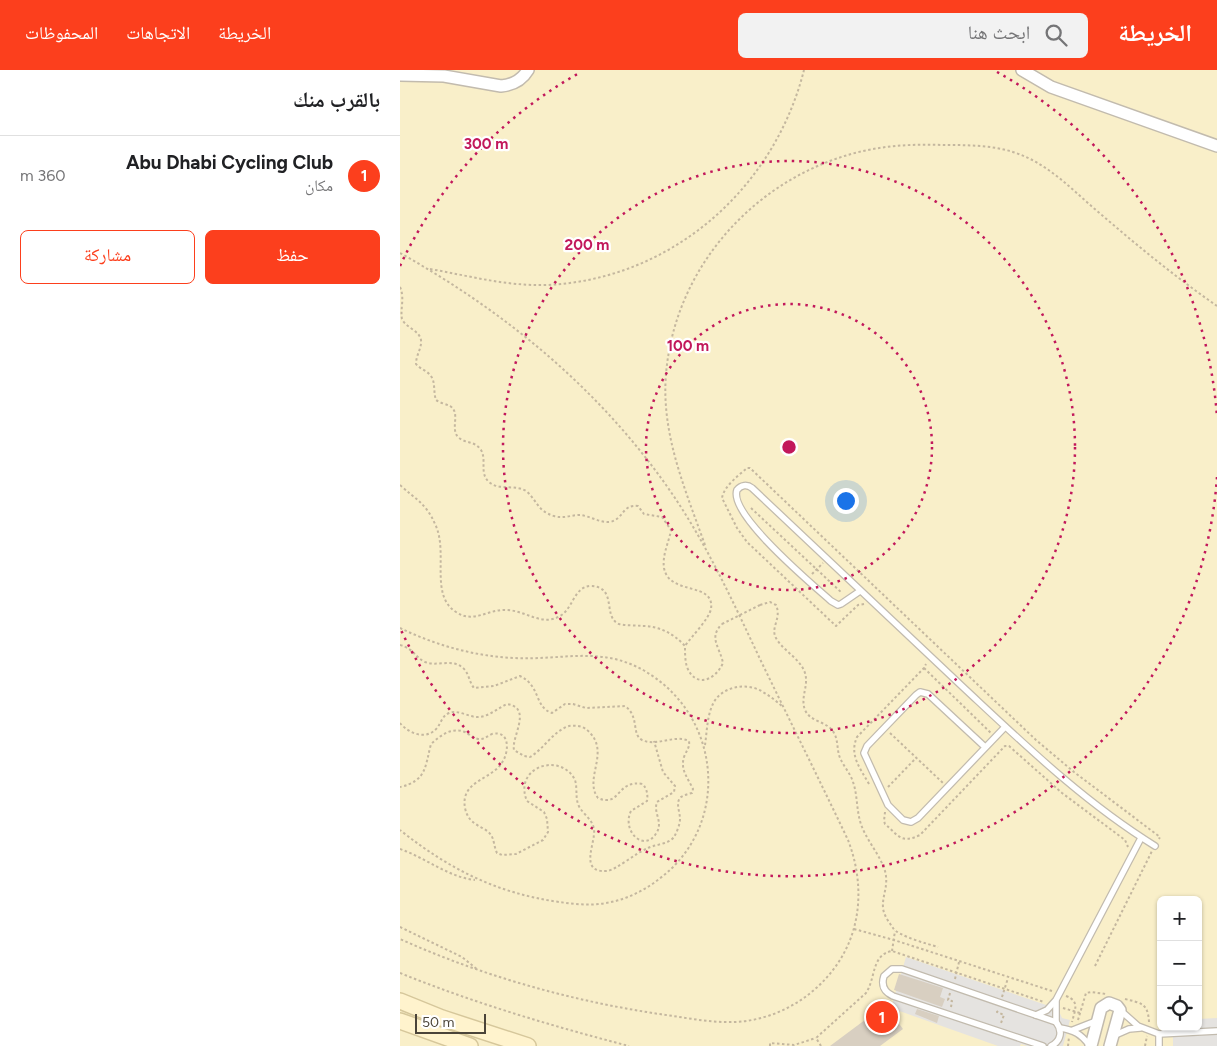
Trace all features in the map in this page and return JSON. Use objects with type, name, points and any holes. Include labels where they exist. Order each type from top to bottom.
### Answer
[{"type":"main road","points":[[400,1001],[442,1018],[528,1046]]},
{"type":"main road","points":[[400,1020],[470,1046]]},
{"type":"street","points":[[400,75],[444,76],[501,86],[514,84],[528,70]]},
{"type":"street","points":[[1022,70],[1051,87],[1217,146]]},
{"type":"street","points":[[1032,70],[1056,83],[1217,138]]},
{"type":"street","points":[[1091,1046],[1101,1008],[1106,1004],[1114,1005],[1120,1010],[1111,1041]]},
{"type":"lane","points":[[860,591],[849,600],[841,604],[834,604],[757,531],[736,500],[736,493],[739,487],[752,488],[1005,727],[1059,775],[1141,838],[1155,846]]},
{"type":"lane","points":[[985,747],[926,692],[920,692],[866,748],[864,754],[892,810],[903,820],[911,822],[918,818],[1005,727]]},
{"type":"lane","points":[[1036,1015],[1047,1010],[1056,1000],[1141,838]]},
{"type":"lane","points":[[1043,1046],[892,996],[885,989],[883,979],[889,971],[895,968],[902,969],[1056,1022]]},
{"type":"lane","points":[[1051,1046],[1060,1038],[1060,1028],[1056,1022],[1056,1000]]},
{"type":"lane","points":[[1120,1010],[1142,1029]]},
{"type":"lane","points":[[1072,1030],[1097,1020]]},
{"type":"lane","points":[[1060,1028],[1072,1030],[1080,1034],[1091,1046]]},
{"type":"lane","points":[[1111,1041],[1129,1029],[1142,1029],[1159,1034],[1217,1031]]},
{"type":"lane","points":[[1159,1034],[1159,1046]]},
{"type":"path","points":[[428,269],[508,284],[547,285],[586,280],[623,270],[658,255],[692,235],[721,211],[747,185],[779,137],[794,102],[804,70]]},
{"type":"path","points":[[707,551],[672,446],[666,410],[666,374],[676,320],[690,287],[708,255],[732,227],[759,201],[786,182],[816,167],[862,151],[911,144],[976,145],[998,148],[1028,157],[1055,174],[1133,242],[1217,306]]},
{"type":"path","points":[[400,254],[474,297],[553,359],[581,385],[618,425],[652,467],[707,551],[784,708],[853,852],[858,872],[859,893],[854,929],[834,970],[814,991],[791,1007],[758,1019],[737,1022],[709,1021],[601,1005],[540,990],[444,959],[400,939]]},
{"type":"path","points":[[400,287],[402,296],[400,312],[402,318],[405,324],[418,333],[420,338],[421,343],[416,364],[420,369],[430,374],[436,400],[451,406],[456,417],[455,429],[457,436],[476,445],[482,452],[482,468],[484,475],[490,483],[525,491],[542,510],[554,516],[581,515],[609,522],[616,520],[627,507],[638,506],[644,514],[662,517],[667,523],[671,530],[664,557],[664,568],[667,577],[677,585],[704,592],[710,601],[711,609],[708,615],[684,646]]},
{"type":"path","points":[[400,485],[417,498],[436,524],[441,546],[441,588],[449,607],[463,616],[484,616],[502,609],[513,610],[543,621],[550,620],[568,611],[577,593],[584,587],[600,588],[605,592],[610,602],[611,616],[614,620],[620,624],[659,628],[669,632],[684,646],[687,668],[694,677],[703,680],[712,678],[719,673],[723,664],[715,639],[716,630],[722,624],[760,605],[770,602],[776,605],[778,611],[774,633],[776,639],[800,663],[805,672],[806,682],[803,704],[806,712],[812,719],[828,726],[834,732],[841,760],[854,782],[861,825],[885,871],[887,882],[883,906],[886,917],[895,931],[938,948]]},
{"type":"path","points":[[728,486],[856,608]]},
{"type":"path","points":[[797,591],[836,550]]},
{"type":"path","points":[[400,628],[450,647],[491,656],[533,659],[592,655],[612,658],[630,664],[653,676],[681,702],[695,723],[704,747],[708,773],[707,798],[701,823],[690,847],[664,876],[631,896],[606,903],[573,904],[520,895],[478,880],[446,863],[400,830]]},
{"type":"path","points":[[400,645],[412,650],[422,661],[432,664],[458,664],[464,668],[474,688],[494,686],[520,676],[529,680],[536,690],[543,708],[552,713],[565,704],[586,708],[625,706],[633,715],[637,735],[641,740],[649,742],[683,738],[689,741],[690,746],[683,759],[683,767],[685,776],[693,789],[692,793],[680,798],[678,801],[680,824],[673,838],[647,848],[612,870],[604,871],[598,870],[590,862],[589,856],[594,827],[579,806],[574,778],[557,765],[546,765],[537,768],[525,780],[524,787],[527,801],[540,809],[547,819],[548,832],[543,840],[516,854],[502,855],[497,853],[492,835],[468,817],[465,808],[465,798],[469,789],[474,783],[492,773],[504,760],[508,743],[500,734],[477,739],[460,731],[445,733],[431,744],[423,774],[416,781],[400,787]]},
{"type":"path","points":[[924,668],[1005,746]]},
{"type":"path","points":[[704,747],[711,708],[726,690],[751,687],[762,690],[784,708]]},
{"type":"path","points":[[400,723],[414,734],[424,734],[436,729],[448,713],[453,712],[478,717],[494,712],[507,704],[512,704],[520,718],[513,745],[514,750],[519,754],[530,757],[550,739],[569,726],[584,727],[590,732],[597,747],[598,760],[594,789],[598,798],[608,801],[612,800],[624,786],[629,784],[643,784],[646,789],[647,801],[631,810],[628,823],[633,835],[638,840],[649,839],[658,831],[659,821],[655,811],[656,802],[674,792],[675,786],[663,772],[654,741]]},
{"type":"path","points":[[875,717],[947,787],[959,795]]},
{"type":"path","points":[[881,790],[888,786],[916,758]]},
{"type":"path","points":[[400,849],[450,873],[467,879],[478,880]]},
{"type":"path","points":[[400,926],[462,957],[480,971]]},
{"type":"path","points":[[854,929],[894,940],[1075,1000],[1075,1012],[1068,1046]]},
{"type":"path","points":[[892,950],[895,931]]},
{"type":"path","points":[[400,973],[443,990],[562,1029],[629,1046]]},
{"type":"path","points":[[770,1046],[770,1043],[794,1045],[816,1038]]},
{"type":"sand","points":[[400,70],[1217,70],[1217,1046],[400,1046]]},
{"type":"shaded area","points":[[906,957],[1058,1009],[1062,1018],[1070,1020],[1063,1046],[1027,1046],[1021,1044],[1020,1046],[998,1046],[891,1008]]},
{"type":"shaded area","points":[[1217,1018],[1217,1046],[1173,1046],[1173,1031],[1202,1031],[1202,1019]]},
{"type":"building","points":[[899,974],[943,988],[940,997],[945,999],[942,1007],[894,990]]},
{"type":"building","points":[[885,1005],[903,1029],[880,1046],[830,1046]]},
{"type":"building","points":[[917,1009],[939,1016],[937,1023],[915,1014]]},
{"type":"place","name":"Abu Dhabi Cycling Club","points":[[882,1017]]}]
